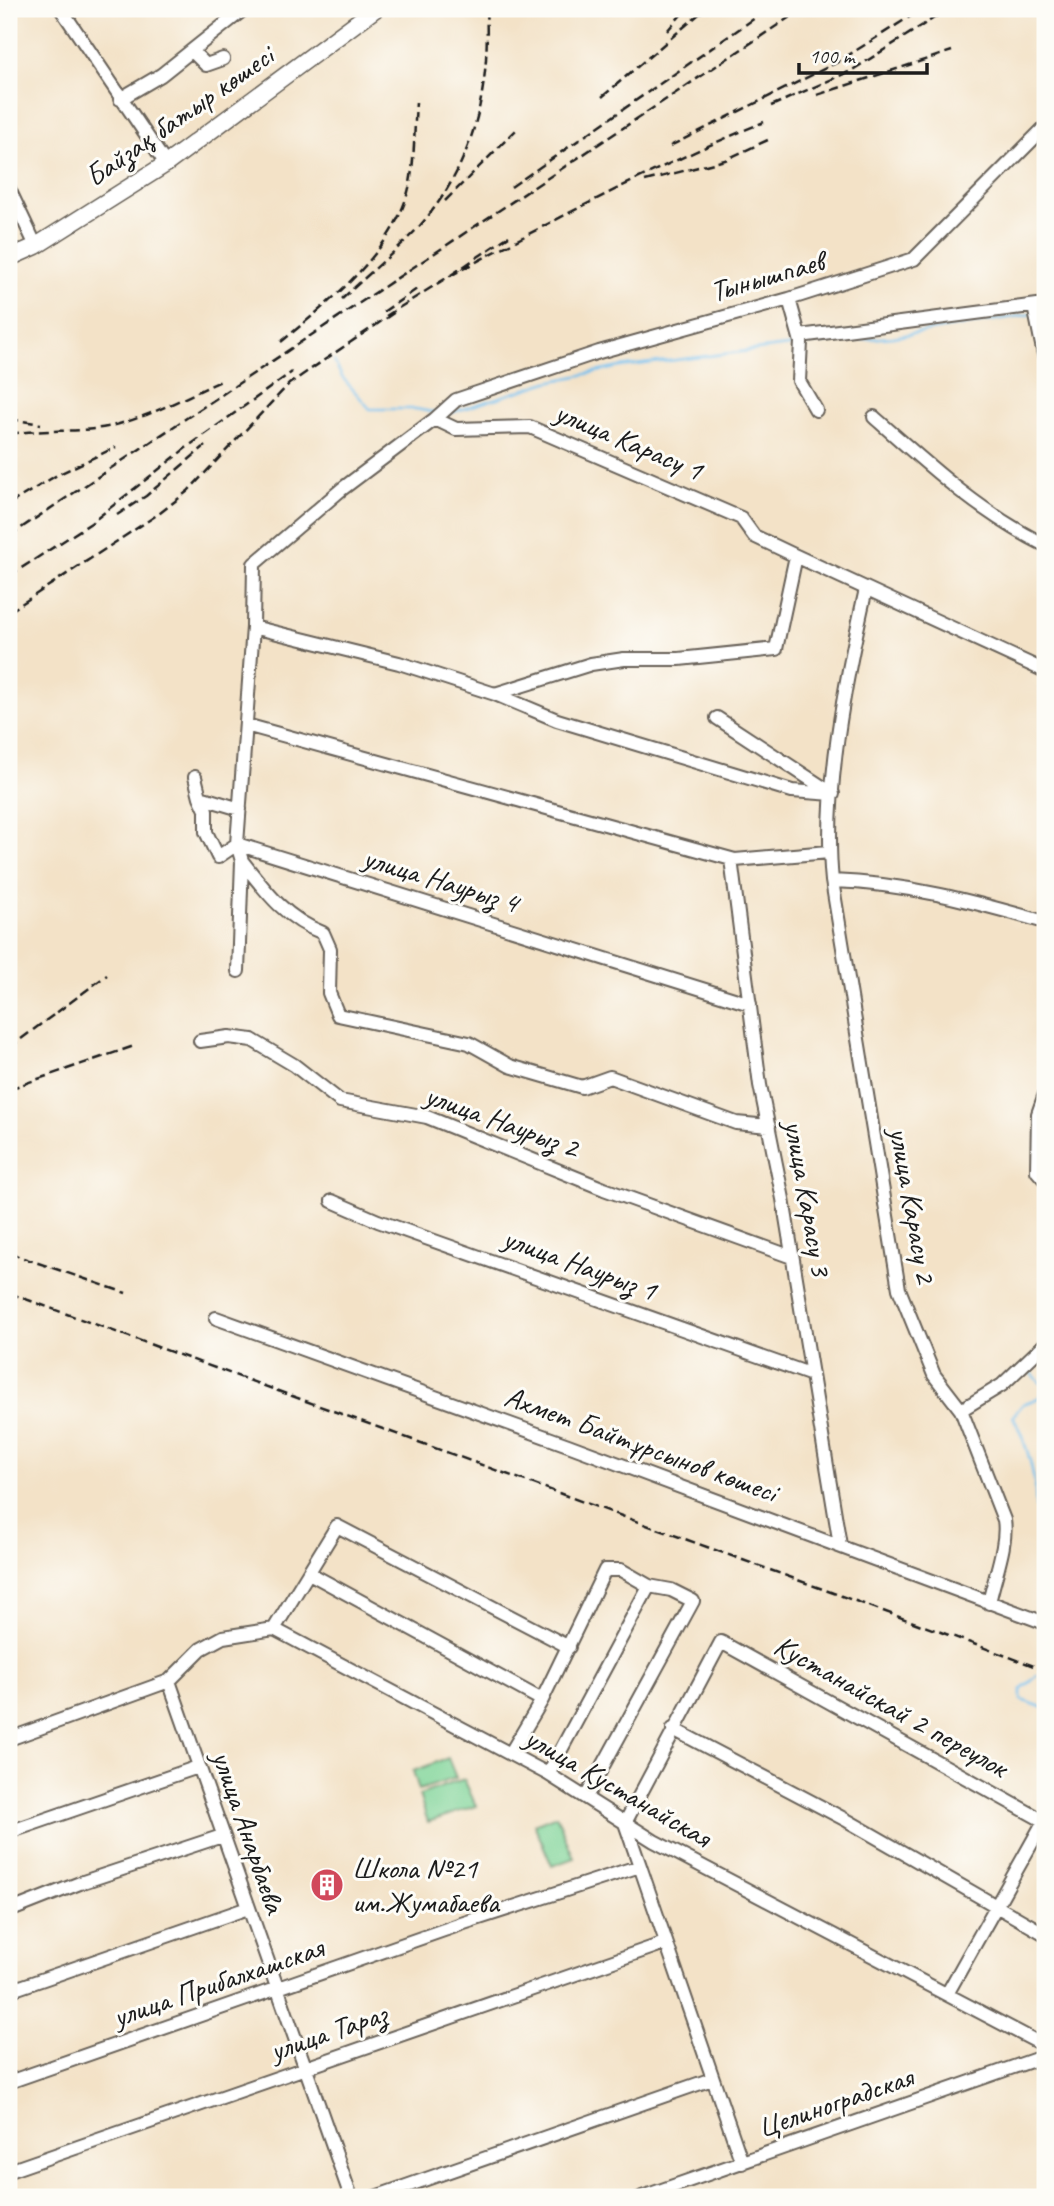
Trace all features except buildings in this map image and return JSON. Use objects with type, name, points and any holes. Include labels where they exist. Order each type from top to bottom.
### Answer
[{"type":"main road","name":"Байзақ батыр көшесі","points":[[9,258],[36,246],[166,164],[375,9]]},
{"type":"street","points":[[61,9],[166,164]]},
{"type":"street","points":[[120,99],[162,75],[244,9]]},
{"type":"street","points":[[192,51],[208,66],[223,59]]},
{"type":"street","name":"Тынышпаев","points":[[435,419],[456,400],[599,352],[789,299],[914,259],[1045,127]]},
{"type":"street","points":[[9,189],[36,246]]},
{"type":"street","points":[[789,299],[801,344],[799,381],[816,410]]},
{"type":"street","points":[[801,344],[1040,305],[1036,322],[1044,355]]},
{"type":"street","points":[[874,417],[951,485],[1009,527],[1045,545]]},
{"type":"street","points":[[239,971],[242,862],[237,844],[253,627],[254,564],[342,489],[435,419]]},
{"type":"street","name":"улица Карасу 1","points":[[435,419],[456,429],[530,427],[741,518],[754,536],[1045,671]]},
{"type":"street","points":[[495,694],[602,662],[624,659],[679,659],[776,649],[796,556]]},
{"type":"street","name":"улица Карасу 2","points":[[866,589],[847,672],[833,794],[829,852],[832,881],[899,1289],[934,1375],[961,1410],[1004,1520],[1007,1535],[996,1565],[989,1603]]},
{"type":"street","points":[[253,627],[399,663],[495,694],[557,720],[792,791],[833,794]]},
{"type":"street","points":[[717,718],[833,794]]},
{"type":"street","points":[[246,725],[731,859],[829,852]]},
{"type":"street","points":[[195,777],[206,810],[206,832],[218,857],[237,844]]},
{"type":"street","points":[[200,797],[240,809]]},
{"type":"street","name":"улица Наурыз 4","points":[[237,844],[750,1004]]},
{"type":"street","name":"улица Карасу 3","points":[[731,859],[769,1125],[840,1545]]},
{"type":"street","points":[[242,862],[291,917],[299,924],[323,933],[330,949],[328,993],[338,1015],[469,1042],[510,1066],[582,1087],[610,1077],[736,1122],[769,1125]]},
{"type":"street","points":[[832,881],[870,882],[920,890],[1045,922]]},
{"type":"street","name":"улица Наурыз 2","points":[[200,1041],[229,1037],[252,1040],[294,1065],[340,1101],[428,1117],[604,1189],[792,1257]]},
{"type":"street","points":[[1045,1094],[1038,1114],[1037,1171],[1045,1180]]},
{"type":"street","name":"улица Наурыз 1","points":[[332,1200],[378,1221],[812,1376]]},
{"type":"street","name":"Ахмет Байтұрсынов көшесі","points":[[216,1318],[840,1545],[1045,1623]]},
{"type":"street","points":[[961,1410],[1002,1385],[1045,1344]]},
{"type":"street","points":[[9,1739],[169,1681],[201,1649],[223,1637],[274,1629],[337,1527],[569,1647]]},
{"type":"street","points":[[510,1754],[542,1700],[606,1570],[621,1570],[649,1586],[671,1590],[693,1601],[586,1797]]},
{"type":"street","points":[[309,1573],[542,1700]]},
{"type":"street","points":[[548,1774],[649,1586]]},
{"type":"street","name":"улица Кустанайская","points":[[274,1629],[548,1774],[654,1842],[1045,2046]]},
{"type":"street","name":"Кустанайскай 2 переулок","points":[[673,1729],[721,1642],[1044,1821],[947,1994]]},
{"type":"street","name":"улица Анарбаева","points":[[169,1681],[351,2197]]},
{"type":"street","points":[[742,2163],[625,1823],[673,1729],[848,1821],[1045,1934]]},
{"type":"street","points":[[9,1832],[198,1767]]},
{"type":"street","points":[[9,1911],[80,1883],[222,1836]]},
{"type":"street","name":"улица Прибалхашская","points":[[9,2082],[464,1923],[640,1866]]},
{"type":"street","points":[[9,1991],[248,1908]]},
{"type":"street","name":"улица Тараз","points":[[9,2171],[665,1943]]},
{"type":"street","name":"Целиноградская","points":[[642,2197],[1045,2056]]},
{"type":"street","points":[[375,2197],[712,2079]]},
{"type":"green space","points":[[448,1758],[456,1778],[419,1790],[413,1771]]},
{"type":"green space","points":[[464,1779],[476,1806],[428,1822],[419,1795]]},
{"type":"green space","points":[[556,1815],[574,1858],[552,1866],[534,1824]]},
{"type":"waterway","points":[[806,344],[893,337],[1032,314]]},
{"type":"waterway","points":[[447,414],[548,382],[620,367],[796,345]]},
{"type":"waterway","points":[[334,361],[342,377],[370,409],[416,409],[437,413]]},
{"type":"waterway","points":[[1045,1354],[1030,1371],[1044,1387],[1041,1397],[1023,1404],[1013,1416],[1030,1460],[1036,1507],[1045,1510]]},
{"type":"waterway","points":[[1041,1609],[1045,1602]]},
{"type":"waterway","points":[[1037,1676],[1021,1690],[1021,1700],[1045,1708]]},
{"type":"railway","points":[[342,299],[417,229],[436,205],[465,154],[481,98],[487,39],[486,9]]},
{"type":"railway","points":[[667,31],[686,9]]},
{"type":"railway","points":[[602,97],[705,9]]},
{"type":"railway","points":[[511,187],[768,9]]},
{"type":"railway","points":[[9,536],[802,9]]},
{"type":"railway","points":[[670,146],[836,63],[922,9]]},
{"type":"railway","points":[[771,106],[851,71],[948,9]]},
{"type":"railway","points":[[817,95],[952,51]]},
{"type":"railway","points":[[281,342],[339,293],[375,254],[389,233],[409,188],[416,102]]},
{"type":"railway","points":[[509,236],[448,277],[643,176],[764,122]]},
{"type":"railway","points":[[445,201],[519,127]]},
{"type":"railway","points":[[645,181],[725,160],[770,139]]},
{"type":"railway","points":[[386,316],[448,277]]},
{"type":"railway","points":[[383,312],[417,289]]},
{"type":"railway","points":[[9,612],[160,513],[188,491],[289,384],[395,312]]},
{"type":"railway","points":[[9,576],[91,523],[186,448],[292,372]]},
{"type":"railway","points":[[9,434],[107,427],[152,413],[223,380]]},
{"type":"railway","points":[[9,419],[41,424]]},
{"type":"railway","points":[[117,515],[146,496],[205,446]]},
{"type":"railway","points":[[9,504],[57,475],[116,447]]},
{"type":"railway","points":[[9,1048],[107,975]]},
{"type":"railway","points":[[9,1089],[134,1046]]},
{"type":"railway","points":[[9,1253],[126,1293]]},
{"type":"railway","points":[[9,1293],[1045,1670]]},
{"type":"place","name":"Школа №21 им.Жумабаева","points":[[327,1885]]}]
